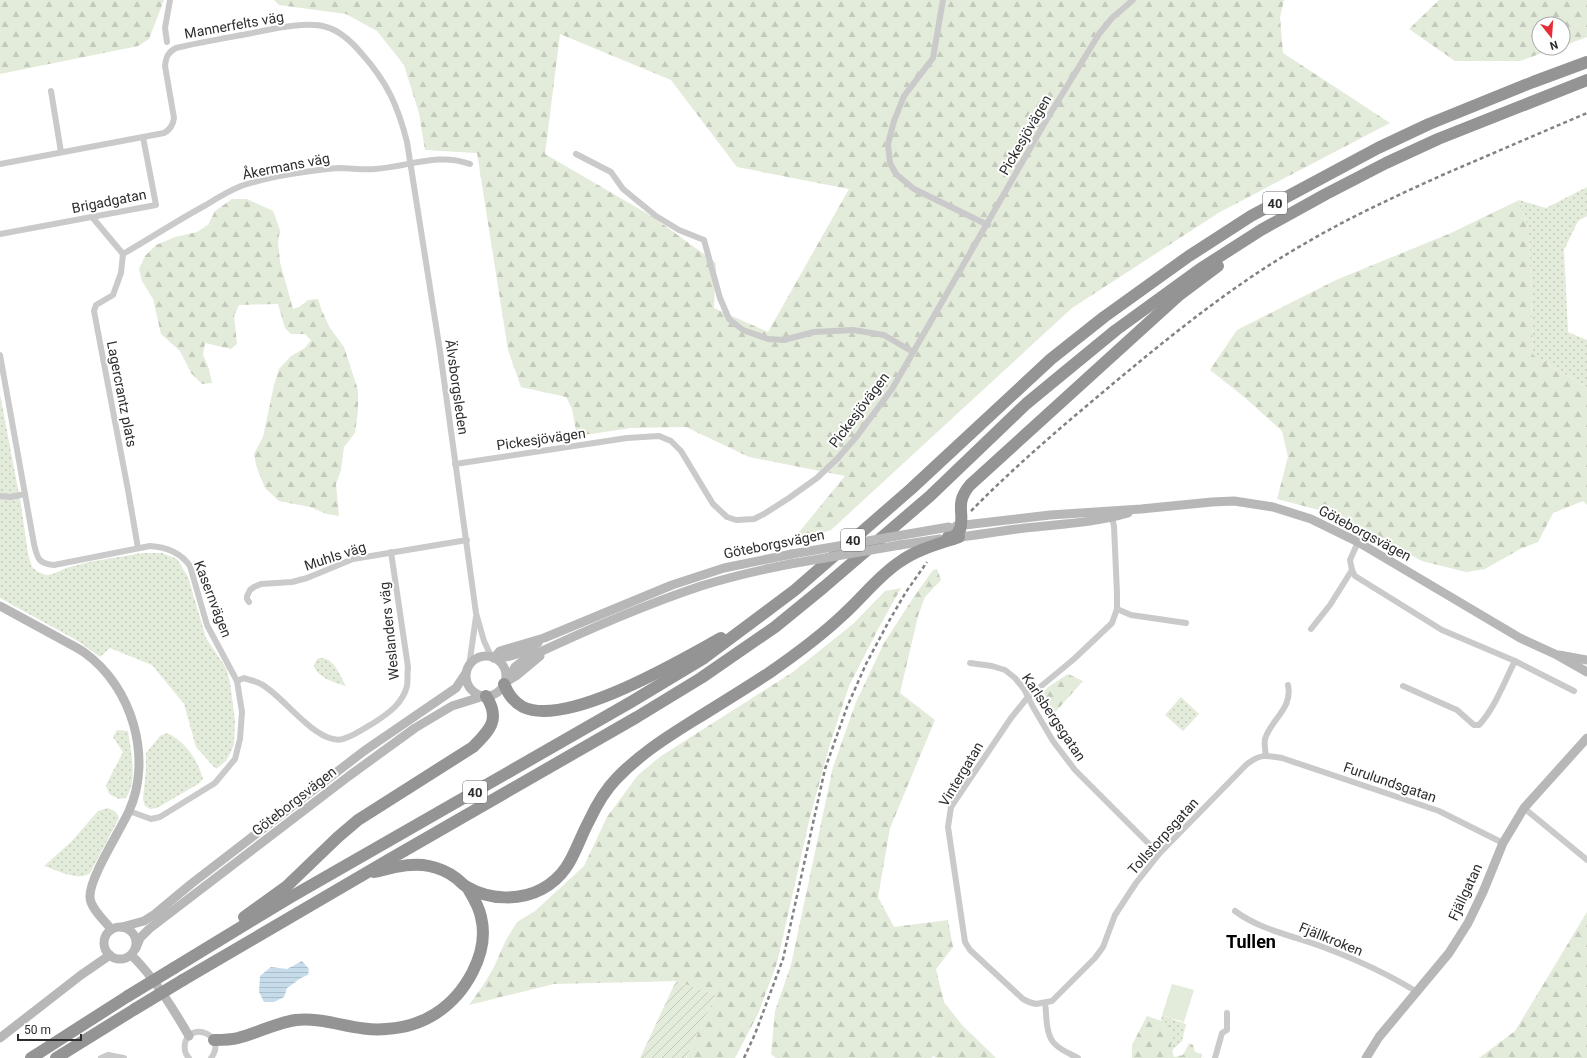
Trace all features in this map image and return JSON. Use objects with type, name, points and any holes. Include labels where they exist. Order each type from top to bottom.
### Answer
[{"type":"highway","name":"40","points":[[31,1058],[128,996],[289,898],[631,702],[704,658],[795,590],[911,489],[1052,359],[1104,317],[1190,256],[1251,216],[1378,148],[1429,124],[1587,62]]},
{"type":"highway","name":"40","points":[[56,1058],[183,980],[362,875],[638,717],[701,678],[774,627],[824,588],[930,496],[1026,404],[1116,330],[1200,269],[1261,230],[1326,194],[1438,139],[1587,80]]},
{"type":"highway","points":[[960,531],[961,499],[964,492],[970,486],[1178,296],[1288,215]]},
{"type":"highway","points":[[941,539],[960,531]]},
{"type":"highway","points":[[362,875],[408,865],[428,866],[442,870],[455,877],[467,887],[486,894],[514,897],[528,895],[542,890],[563,874],[601,799],[616,779],[634,761],[655,744],[769,673],[813,641],[845,614],[875,582],[901,561],[918,551],[960,531]]},
{"type":"highway","points":[[505,683],[511,698],[517,704],[528,709],[547,710],[578,705],[635,684],[762,615]]},
{"type":"highway","points":[[179,965],[287,886],[358,820],[473,747],[489,729],[494,718],[492,706],[485,696]]},
{"type":"highway","points":[[214,1040],[238,1038],[283,1023],[309,1019],[330,1021],[372,1030],[386,1029],[413,1024],[436,1013],[446,1006],[464,987],[476,963],[480,951],[482,939],[482,919],[467,887]]},
{"type":"main road","name":"Göteborgsvägen","points":[[960,531],[1086,512],[1141,509],[1189,504],[1234,501],[1273,507],[1310,519],[1358,542],[1520,638],[1558,655],[1587,672]]},
{"type":"main road","name":"Göteborgsvägen","points":[[111,930],[144,921],[155,914],[191,884],[384,736],[456,688],[478,658],[486,656],[493,658],[508,658],[524,652],[544,638],[638,599],[699,576],[749,562],[950,527],[960,531],[1072,524],[1112,518],[1141,509]]},
{"type":"main road","name":"Göteborgsvägen","points":[[133,951],[140,938],[149,928],[378,754],[440,712],[452,706],[498,692],[505,683],[516,676],[548,648],[642,608],[700,587],[756,571],[941,539]]},
{"type":"main road","points":[[0,606],[85,653],[113,679],[132,717],[137,746],[138,773],[129,811],[91,888],[90,898],[93,907],[111,930],[107,934],[104,941],[105,947],[110,955],[120,959],[133,951],[136,941],[130,930],[122,927]]},
{"type":"main road","name":"Göteborgsvägen","points":[[1558,655],[1587,660]]},
{"type":"main road","points":[[493,658],[503,667],[506,675],[505,683]]},
{"type":"main road","points":[[468,670],[467,681],[470,688],[475,693],[485,696]]},
{"type":"main road","name":"Fjällgatan","points":[[1366,1058],[1379,1037],[1449,953],[1468,923],[1483,892],[1502,843],[1524,808],[1587,738]]},
{"type":"main road","points":[[133,951],[190,1036]]},
{"type":"main road","points":[[0,1038],[80,975],[110,955]]},
{"type":"street","points":[[167,42],[165,28],[170,0]]},
{"type":"street","points":[[943,0],[933,58],[904,96],[894,121],[888,144],[890,163],[896,174],[914,189],[988,225]]},
{"type":"street","name":"Pickesjövägen","points":[[455,464],[634,438],[659,436],[671,441],[681,451],[713,504],[720,512],[727,517],[736,520],[754,519],[764,514],[811,482],[838,458],[857,436],[892,389],[988,225],[1047,119],[1099,34],[1112,18],[1133,0]]},
{"type":"street","name":"Mannerfelts väg","points":[[0,164],[164,133],[170,128],[173,122],[173,114],[165,74],[166,58],[170,51],[176,48],[195,44],[313,24],[326,26],[344,36],[357,48],[380,75],[392,94],[401,117],[410,164]]},
{"type":"street","points":[[51,91],[61,152]]},
{"type":"street","name":"Brigadgatan","points":[[0,234],[156,205],[143,137]]},
{"type":"street","points":[[576,154],[611,172],[623,190],[656,216],[679,230],[704,240],[718,290],[729,319],[743,330],[768,339],[784,340],[814,332],[853,330],[884,335],[913,352]]},
{"type":"street","name":"Åkermans väg","points":[[123,254],[175,222],[240,186],[261,180],[312,171],[340,168],[375,169],[443,158],[458,160],[470,164]]},
{"type":"street","name":"Älvsborgsleden","points":[[410,164],[440,351],[476,613],[484,641],[493,658]]},
{"type":"street","points":[[92,217],[123,254]]},
{"type":"street","name":"Lagercrantz plats","points":[[123,254],[121,274],[113,295],[96,305],[94,311],[138,548]]},
{"type":"street","points":[[0,355],[2,374],[25,494],[10,497],[0,496]]},
{"type":"street","name":"Kasernvägen","points":[[25,494],[36,554],[40,561],[46,565],[54,565],[150,546],[172,551],[187,562],[194,576],[207,625],[237,681],[242,712],[240,739],[235,759],[215,783],[160,817],[145,818],[129,811]]},
{"type":"street","name":"Vintergatan","points":[[1045,1003],[1036,1004],[1023,999],[970,950],[965,942],[948,827],[951,807],[1007,724],[1028,697],[1112,623],[1117,609],[1116,555],[1112,518]]},
{"type":"street","name":"Muhls väg","points":[[249,602],[247,596],[254,587],[261,584],[292,582],[307,578],[335,568],[353,559],[467,540]]},
{"type":"street","points":[[1358,542],[1350,560],[1355,576],[1442,630],[1515,661],[1574,691]]},
{"type":"street","name":"Weslanders väg","points":[[237,681],[244,678],[262,684],[316,732],[335,740],[353,735],[389,713],[400,700],[407,686],[408,667],[392,552]]},
{"type":"street","points":[[1311,629],[1330,606],[1352,570]]},
{"type":"street","points":[[1117,609],[1130,615],[1186,623]]},
{"type":"street","name":"Älvsborgsleden","points":[[468,670],[476,613]]},
{"type":"street","points":[[1403,686],[1457,710],[1474,725],[1479,725],[1485,719],[1492,707],[1515,661]]},
{"type":"street","name":"Karlsbergsgatan","points":[[970,663],[992,666],[1005,670],[1015,678],[1024,689],[1053,741],[1075,770],[1159,854]]},
{"type":"street","points":[[1266,755],[1266,739],[1288,701],[1288,685]]},
{"type":"street","name":"Furulundsgatan","points":[[1266,755],[1304,765],[1432,808],[1502,843]]},
{"type":"street","name":"Tollstorpsgatan","points":[[1045,1003],[1052,1001],[1061,993],[1100,953],[1115,915],[1136,883],[1159,854],[1247,764],[1259,756],[1266,755]]},
{"type":"street","points":[[1524,808],[1587,860]]},
{"type":"street","name":"Fjällkroken","points":[[1235,911],[1252,922],[1325,947],[1403,983],[1417,992]]},
{"type":"street","points":[[1045,1003],[1049,1035],[1052,1041],[1057,1047],[1078,1058]]},
{"type":"street","points":[[1214,1058],[1222,1033],[1227,1030],[1227,1012]]},
{"type":"street","points":[[189,1058],[184,1047],[190,1036],[197,1032],[203,1032],[214,1040],[216,1048],[212,1058]]},
{"type":"street","points":[[101,1058],[108,1055],[124,1058]]},
{"type":"green space","points":[[0,0],[164,0],[149,39],[138,46],[0,74]]},
{"type":"green space","points":[[274,0],[1284,0],[1280,17],[1283,53],[1390,123],[1220,212],[1072,308],[831,530],[791,542],[845,476],[749,457],[686,427],[631,428],[577,436],[572,409],[566,397],[521,387],[508,350],[477,153],[425,150],[419,113],[404,65],[377,31],[346,14],[279,5]],"holes":[[[560,34],[671,80],[737,167],[849,189],[768,332],[714,308],[716,263],[653,217],[545,154]]]},
{"type":"green space","points":[[1439,0],[1587,0],[1587,37],[1571,43],[1571,16],[1531,16],[1531,56],[1534,56],[1520,61],[1455,61],[1409,29]]},
{"type":"green space","points":[[1587,187],[1587,216],[1578,221],[1564,250],[1568,332],[1587,340],[1587,387],[1533,355],[1529,232],[1519,200],[1546,208]]},
{"type":"green space","points":[[232,199],[247,199],[273,211],[280,230],[278,242],[280,262],[293,309],[299,307],[308,300],[318,299],[330,328],[344,347],[358,390],[358,410],[355,433],[344,447],[341,470],[336,484],[339,516],[327,514],[310,507],[279,501],[265,488],[256,465],[254,454],[263,437],[274,385],[279,369],[291,356],[305,348],[311,340],[305,334],[291,334],[285,328],[278,304],[239,305],[234,316],[237,344],[231,349],[205,343],[203,355],[209,369],[212,383],[202,384],[191,373],[180,351],[161,334],[153,299],[142,281],[139,269],[145,256],[156,245],[175,237],[197,232],[208,225],[215,211]]},
{"type":"green space","points":[[1519,200],[1529,232],[1533,355],[1587,387],[1587,505],[1583,501],[1553,513],[1538,542],[1520,549],[1485,569],[1466,572],[1422,561],[1338,515],[1277,499],[1288,457],[1282,431],[1243,396],[1210,370],[1237,330],[1336,280],[1451,233]]},
{"type":"green space","points":[[0,394],[21,505],[28,554],[32,567],[38,572],[46,575],[89,562],[142,553],[162,553],[177,559],[188,577],[206,638],[226,668],[230,682],[235,721],[234,744],[226,761],[216,769],[196,747],[184,704],[152,665],[110,648],[100,657],[78,641],[0,598]]},
{"type":"green space","points":[[937,569],[941,580],[925,597],[918,616],[900,693],[935,720],[890,828],[878,897],[894,927],[948,920],[953,947],[936,969],[944,1002],[962,1025],[996,1058],[936,1058],[934,1056],[931,1058],[776,1058],[771,1054],[775,1011],[791,965],[833,767],[856,702],[884,643],[933,570]]},
{"type":"green space","points":[[901,588],[849,686],[830,744],[810,817],[777,963],[758,1014],[735,1058],[686,1058],[716,995],[676,981],[554,984],[469,1005],[493,969],[507,938],[517,922],[535,911],[584,866],[607,817],[638,775],[661,756],[793,672],[853,624],[885,591]]},
{"type":"green space","points":[[320,658],[333,664],[346,686],[327,679],[318,673],[314,665],[317,659]]},
{"type":"green space","points":[[1068,674],[1083,681],[1050,718],[1045,714],[1042,695],[1048,687]]},
{"type":"green space","points":[[1181,697],[1199,714],[1183,731],[1165,715]]},
{"type":"green space","points":[[117,730],[128,731],[133,765],[130,791],[126,798],[119,799],[109,794],[106,785],[123,752],[113,737]]},
{"type":"green space","points":[[167,733],[174,736],[190,752],[198,765],[203,779],[198,784],[157,808],[150,809],[145,806],[143,799],[146,753],[160,736]]},
{"type":"green space","points":[[108,808],[116,812],[119,818],[90,873],[74,876],[44,866],[71,842],[98,811]]},
{"type":"green space","points":[[1587,912],[1587,1058],[1479,1058],[1515,1031]]},
{"type":"green space","points":[[676,981],[716,995],[686,1058],[640,1058]]},
{"type":"green space","points":[[1172,984],[1194,990],[1184,1022],[1162,1015]]},
{"type":"green space","points":[[1162,1015],[1186,1024],[1182,1041],[1165,1057],[1158,1037]]},
{"type":"green space","points":[[1147,1016],[1167,1023],[1173,1034],[1171,1045],[1174,1057],[1183,1055],[1189,1043],[1193,1045],[1195,1052],[1202,1054],[1201,1058],[1132,1058],[1132,1045]]},
{"type":"water","points":[[302,961],[309,969],[308,975],[287,988],[284,997],[274,1002],[264,1002],[259,992],[260,976],[271,967],[287,969]]},
{"type":"railway","points":[[971,511],[1006,477],[1078,413],[1183,327],[1254,275],[1304,244],[1357,215],[1447,173],[1587,113]]},
{"type":"railway","points":[[744,1058],[755,1034],[783,959],[825,769],[847,707],[866,664],[889,621],[906,592],[927,562]]},
{"type":"district","name":"Tullen","points":[[1251,942]]}]
